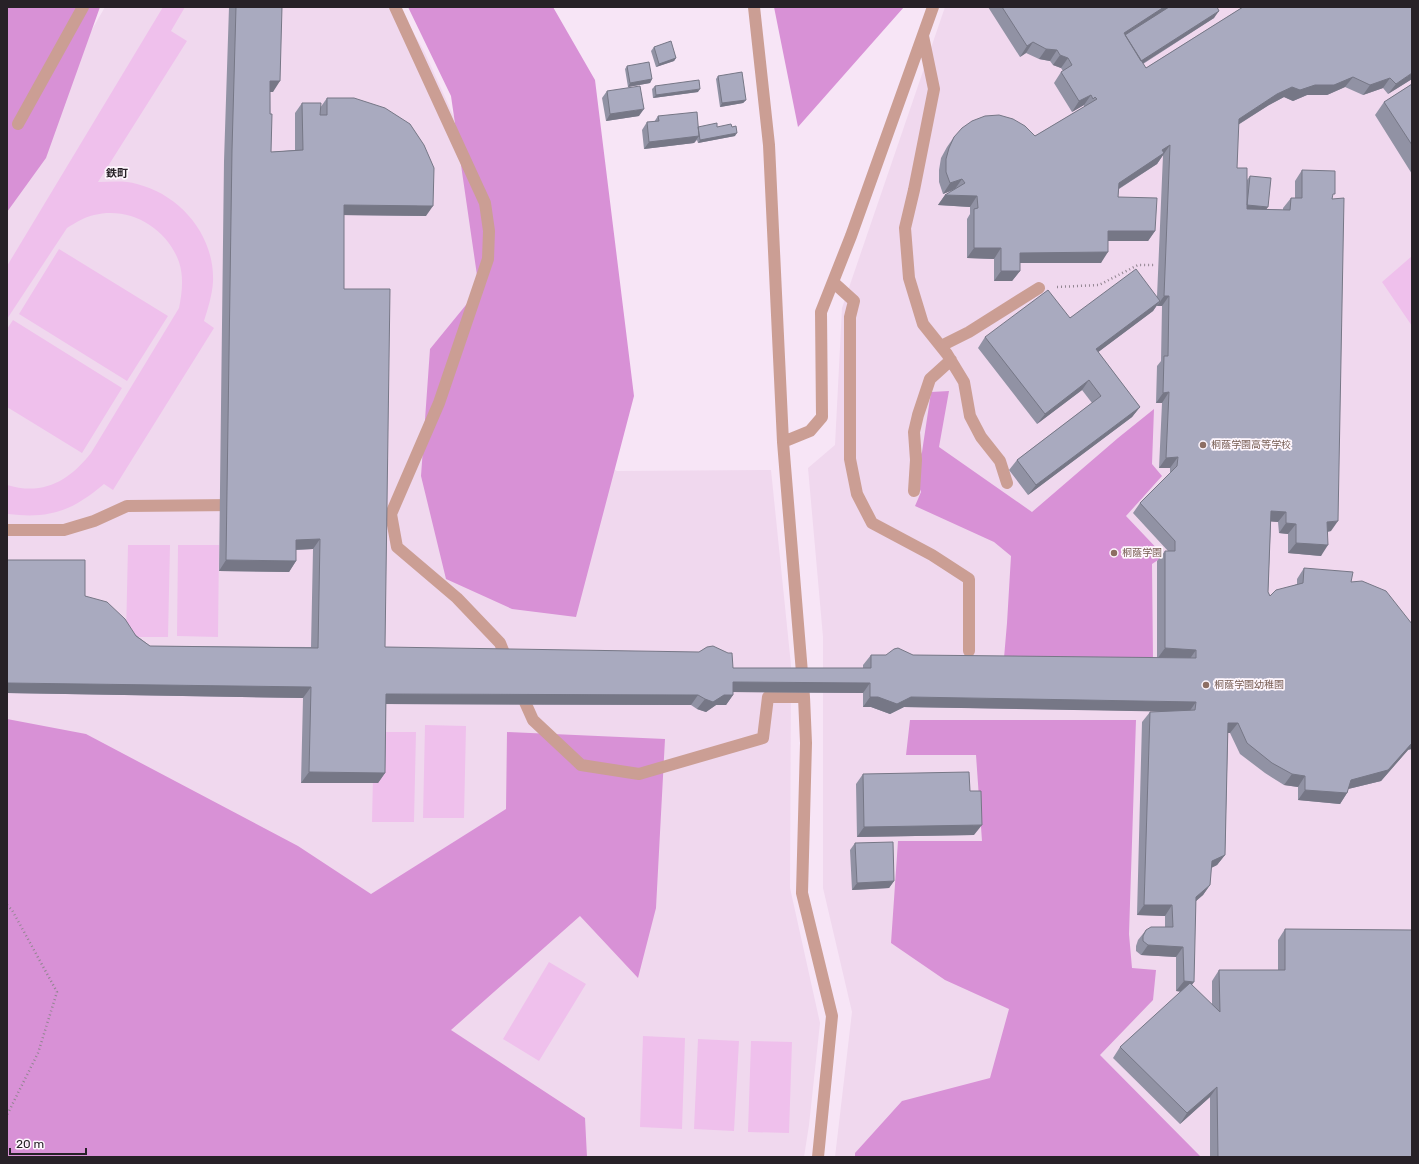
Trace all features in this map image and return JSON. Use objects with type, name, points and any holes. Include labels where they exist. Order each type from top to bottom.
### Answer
[{"type":"street","points":[[18,124],[83,7]]},
{"type":"street","points":[[395,7],[485,203],[489,231],[488,259],[439,403],[391,514],[397,547],[457,598],[500,643],[533,720],[581,766],[639,774],[763,738],[768,697],[804,697]]},
{"type":"street","points":[[754,7],[769,145],[783,442],[804,697],[806,743],[802,893],[832,1016],[818,1157]]},
{"type":"street","points":[[783,442],[810,431],[822,417],[821,312],[851,236],[933,7]]},
{"type":"street","points":[[923,36],[934,89],[905,228],[909,278],[923,324],[951,360],[964,382],[970,416],[981,437],[1000,460],[1007,483]]},
{"type":"street","points":[[834,282],[854,300],[850,317],[850,459],[856,494],[872,523],[932,555],[969,579],[969,651]]},
{"type":"street","points":[[941,346],[969,332],[1039,288]]},
{"type":"street","points":[[914,491],[916,460],[914,432],[918,415],[930,379],[951,360]]},
{"type":"street","points":[[380,503],[396,503]]},
{"type":"street","points":[[7,530],[64,530],[94,521],[127,506],[246,505]]},
{"type":"path","points":[[1039,288],[1099,285],[1138,265],[1154,265]]},
{"type":"path","points":[[7,905],[12,910],[58,992],[38,1053],[7,1115]]},
{"type":"shaded area","points":[[7,7],[100,7],[46,158],[7,212]]},
{"type":"shaded area","points":[[105,7],[399,7],[425,53],[490,196],[586,453],[617,471],[771,470],[791,665],[790,888],[820,1023],[804,1157],[482,1157],[7,753],[7,177]]},
{"type":"shaded area","points":[[163,7],[185,7],[171,31],[187,41],[98,182],[127,182],[153,189],[168,197],[192,220],[208,249],[212,265],[213,282],[210,302],[204,321],[214,328],[113,490],[104,484],[71,507],[48,514],[8,514],[7,485],[32,489],[44,487],[54,484],[64,478],[83,463],[91,453],[179,308],[182,273],[179,262],[166,239],[146,222],[121,214],[107,213],[87,217],[67,228],[7,319],[7,266]]},
{"type":"shaded area","points":[[408,7],[553,7],[595,80],[634,396],[576,617],[512,609],[446,579],[421,476],[430,349],[479,289],[451,96]]},
{"type":"shaded area","points":[[774,7],[904,7],[798,127]]},
{"type":"shaded area","name":"桐蔭学園","points":[[945,7],[1412,7],[1412,1157],[835,1157],[852,1012],[823,888],[823,637],[808,468],[835,445],[842,308]]},
{"type":"shaded area","points":[[59,249],[168,316],[127,381],[19,314]]},
{"type":"shaded area","points":[[1412,256],[1412,326],[1382,282]]},
{"type":"shaded area","points":[[13,320],[122,388],[82,453],[7,407],[7,329]]},
{"type":"shaded area","points":[[949,391],[939,447],[1032,512],[1154,409],[1152,464],[1162,476],[1126,516],[1164,556],[1152,564],[1153,660],[1004,658],[1011,556],[994,542],[915,506],[921,492],[913,471],[922,452],[931,392]]},
{"type":"shaded area","points":[[128,545],[170,545],[168,637],[126,637]]},
{"type":"shaded area","points":[[178,545],[219,545],[218,637],[177,636]]},
{"type":"shaded area","points":[[7,719],[86,734],[298,846],[371,894],[506,809],[507,732],[665,739],[656,908],[638,978],[580,916],[451,1030],[585,1118],[587,1157],[7,1157]]},
{"type":"shaded area","points":[[910,720],[1136,720],[1129,934],[1132,968],[1156,970],[1153,1000],[1100,1055],[1201,1157],[855,1157],[855,1153],[902,1101],[990,1078],[1009,1009],[945,980],[891,943],[898,841],[982,841],[976,755],[906,755]]},
{"type":"shaded area","points":[[425,725],[466,726],[464,818],[423,818]]},
{"type":"shaded area","points":[[374,732],[416,732],[414,822],[372,822]]},
{"type":"shaded area","points":[[549,962],[586,984],[539,1061],[503,1039]]},
{"type":"shaded area","points":[[643,1036],[685,1038],[682,1129],[640,1127]]},
{"type":"shaded area","points":[[698,1039],[739,1041],[734,1131],[694,1129]]},
{"type":"shaded area","points":[[751,1041],[792,1042],[789,1133],[748,1132]]},
{"type":"building","points":[[236,7],[282,7],[280,81],[270,81],[270,114],[272,114],[271,152],[303,150],[302,103],[321,103],[320,115],[327,115],[327,98],[354,98],[385,108],[410,124],[424,145],[434,168],[433,206],[344,205],[344,289],[390,289],[385,647],[699,652],[707,647],[713,646],[728,653],[732,653],[733,668],[871,668],[871,655],[886,655],[898,648],[913,655],[1196,658],[1196,650],[1165,648],[1165,551],[1175,551],[1175,541],[1140,503],[1177,466],[1178,457],[1166,458],[1169,392],[1163,393],[1164,356],[1168,356],[1169,296],[1164,296],[1170,145],[1162,150],[1164,153],[1119,183],[1118,197],[1157,198],[1155,231],[1108,231],[1108,252],[1020,253],[1020,271],[1001,271],[1001,248],[974,248],[974,209],[978,208],[977,196],[945,195],[965,183],[962,179],[950,183],[946,172],[946,159],[954,137],[962,128],[972,121],[985,116],[999,115],[1013,119],[1025,126],[1035,136],[1097,99],[1095,97],[1093,99],[1091,95],[1079,101],[1061,72],[1072,65],[1068,58],[1060,55],[1057,50],[1046,49],[1033,42],[1027,46],[1002,7],[1164,7],[1124,33],[1146,68],[1243,7],[1412,7],[1412,73],[1396,84],[1390,78],[1370,85],[1353,77],[1334,85],[1315,85],[1300,90],[1292,87],[1277,94],[1239,119],[1237,168],[1247,168],[1247,209],[1290,210],[1291,198],[1302,198],[1302,170],[1335,171],[1335,194],[1333,194],[1332,199],[1344,198],[1338,521],[1327,522],[1328,545],[1296,543],[1296,524],[1286,523],[1286,512],[1271,511],[1268,592],[1270,596],[1276,590],[1303,583],[1304,568],[1353,572],[1351,582],[1362,581],[1386,591],[1412,624],[1412,743],[1388,770],[1351,780],[1347,793],[1305,790],[1305,776],[1292,774],[1272,763],[1247,743],[1238,723],[1228,723],[1225,855],[1212,861],[1210,885],[1196,897],[1194,982],[1184,981],[1183,947],[1148,945],[1143,941],[1143,936],[1146,930],[1151,927],[1173,927],[1172,905],[1144,905],[1150,712],[1195,710],[1196,702],[911,697],[897,704],[878,697],[870,697],[870,683],[733,682],[733,695],[724,695],[713,702],[698,695],[386,694],[385,773],[309,772],[311,687],[7,683],[7,560],[85,560],[85,596],[107,602],[125,619],[136,636],[150,646],[318,648],[320,539],[296,540],[296,561],[226,560],[232,150]]},
{"type":"building","points":[[1169,7],[1217,7],[1219,11],[1141,61],[1125,35]]},
{"type":"building","points":[[671,41],[676,58],[659,64],[654,47]]},
{"type":"building","points":[[649,62],[652,79],[630,83],[627,66]]},
{"type":"building","points":[[742,72],[746,100],[722,103],[718,76]]},
{"type":"building","points":[[699,80],[700,89],[656,95],[655,86]]},
{"type":"building","points":[[1412,84],[1412,145],[1384,102]]},
{"type":"building","points":[[640,86],[644,109],[610,114],[607,91]]},
{"type":"building","points":[[697,112],[699,136],[649,142],[647,122],[659,121],[658,116]]},
{"type":"building","points":[[717,123],[717,127],[731,124],[732,127],[736,126],[737,133],[700,140],[698,127]]},
{"type":"building","points":[[1250,176],[1271,178],[1268,207],[1247,205]]},
{"type":"building","points":[[1136,269],[1160,301],[1096,349],[1140,407],[1036,485],[1017,460],[1101,396],[1089,380],[1045,414],[985,337],[1048,290],[1070,318]]},
{"type":"building","points":[[969,772],[970,791],[981,791],[982,825],[864,827],[863,774]]},
{"type":"building","points":[[893,842],[894,881],[857,883],[855,843]]},
{"type":"building","points":[[1285,929],[1412,930],[1412,1157],[1218,1157],[1217,1087],[1187,1113],[1120,1047],[1190,983],[1220,1012],[1219,970],[1285,970]]},
{"type":"place","name":"桐蔭学園高等学校","points":[[1203,445]]},
{"type":"place","name":"桐蔭学園","points":[[1114,553]]},
{"type":"place","name":"桐蔭学園幼稚園","points":[[1206,685]]},
{"type":"district","name":"鉄町","points":[[117,173]]}]
